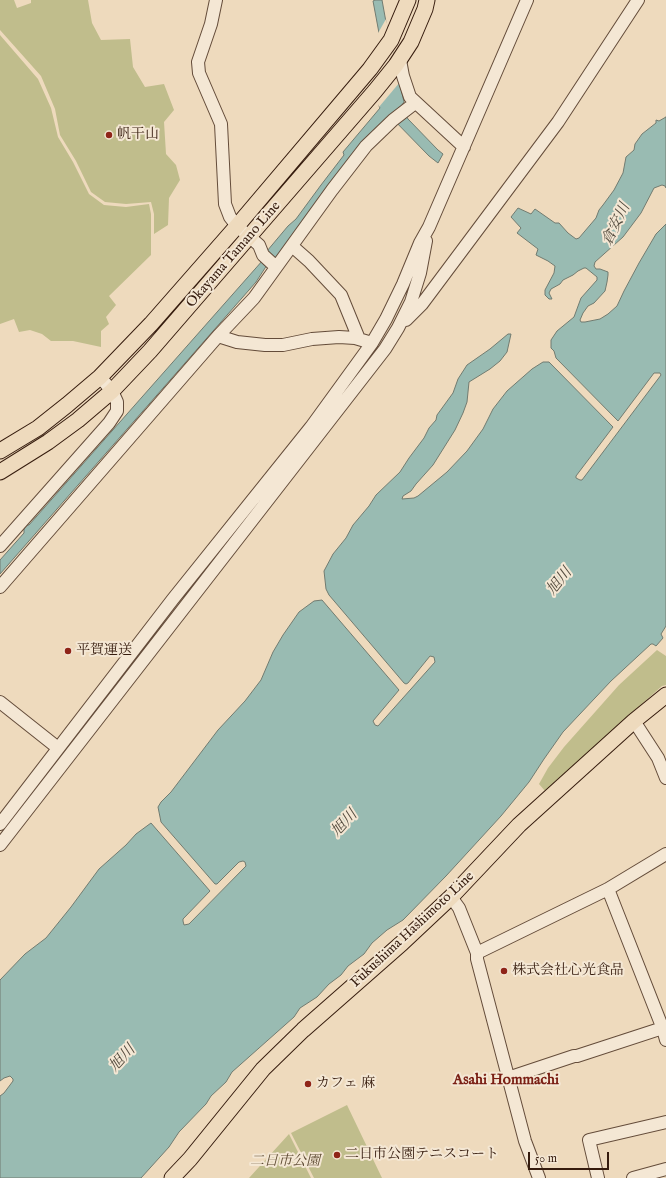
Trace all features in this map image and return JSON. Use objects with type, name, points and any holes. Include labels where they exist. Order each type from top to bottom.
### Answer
[{"type":"main road","name":"Okayama Tamano Line","points":[[0,451],[38,428],[100,377],[151,324],[237,226],[370,69],[391,40],[408,0]]},
{"type":"main road","name":"Okayama Tamano Line","points":[[0,472],[48,442],[78,420],[112,391],[150,351],[375,91],[398,62],[411,42],[425,9],[427,0]]},
{"type":"main road","name":"Fukushima Hashimoto Line","points":[[172,1178],[263,1069],[303,1030],[452,897],[519,825],[634,721],[666,695]]},
{"type":"street","points":[[216,0],[211,24],[198,62],[199,73],[221,124],[225,204],[230,217],[237,226],[250,236],[259,246],[263,255],[274,265]]},
{"type":"street","points":[[0,824],[173,599],[311,427],[372,343],[386,319],[403,284],[420,243],[429,227],[527,0]]},
{"type":"street","points":[[398,328],[422,304],[558,122],[638,0]]},
{"type":"street","points":[[398,62],[408,93],[415,103],[464,147]]},
{"type":"street","points":[[0,587],[218,336],[254,298],[274,265],[292,246],[366,146],[393,120],[415,103]]},
{"type":"street","points":[[0,845],[385,349],[398,328],[411,302],[420,273],[429,227]]},
{"type":"street","points":[[292,246],[309,261],[341,296],[359,339]]},
{"type":"street","points":[[218,336],[237,342],[265,345],[283,345],[312,339],[339,337],[356,338],[372,343]]},
{"type":"street","points":[[0,546],[109,423],[117,411],[117,402],[112,391],[100,377]]},
{"type":"street","points":[[0,702],[58,748]]},
{"type":"street","points":[[634,721],[658,758],[666,778]]},
{"type":"street","points":[[477,953],[608,889],[666,854]]},
{"type":"street","points":[[508,1078],[665,1032],[608,889]]},
{"type":"street","points":[[452,897],[459,908],[477,953],[477,959],[524,1141],[539,1178]]},
{"type":"street","points":[[598,1178],[589,1140],[666,1122]]},
{"type":"street","points":[[633,1178],[666,1169]]},
{"type":"green space","points":[[0,0],[14,0],[17,8],[31,3],[31,0],[88,0],[92,23],[101,40],[130,39],[133,67],[145,87],[164,84],[174,110],[164,122],[166,154],[176,165],[180,180],[169,198],[168,225],[154,234],[154,214],[151,202],[126,204],[105,202],[91,192],[76,161],[60,135],[55,109],[41,76],[0,30]]},
{"type":"green space","points":[[0,35],[38,79],[51,108],[58,137],[73,162],[89,194],[104,205],[126,207],[149,204],[151,214],[151,255],[109,296],[116,305],[106,317],[109,324],[101,331],[101,347],[73,341],[51,341],[42,334],[30,330],[19,332],[14,319],[0,324]]},
{"type":"green space","points":[[657,650],[666,656],[666,685],[662,686],[545,791],[539,784],[548,768],[564,747],[619,685]]},
{"type":"green space","name":"二日市公園テニスコート","points":[[347,1105],[382,1178],[314,1178],[291,1133]]},
{"type":"green space","name":"二日市公園","points":[[289,1134],[311,1178],[249,1178]]},
{"type":"water","points":[[382,0],[404,102],[401,106],[408,119],[443,154],[438,163],[429,156],[390,116],[276,259],[267,265],[256,282],[0,574],[0,560],[24,533],[24,528],[29,525],[263,260],[267,251],[288,226],[296,219],[344,155],[343,152],[380,108],[379,33],[373,1]]},
{"type":"water","points":[[666,117],[666,188],[662,185],[654,188],[641,213],[623,237],[595,262],[594,266],[596,269],[608,272],[605,291],[594,303],[588,306],[580,320],[581,322],[585,322],[600,319],[617,306],[656,234],[666,224],[666,626],[661,634],[663,638],[656,646],[651,644],[611,681],[563,732],[529,782],[501,816],[446,876],[403,920],[387,930],[372,943],[364,954],[348,966],[341,975],[329,984],[317,997],[300,1008],[294,1017],[232,1072],[226,1082],[211,1096],[206,1104],[179,1132],[169,1147],[141,1178],[0,1178],[0,1096],[4,1093],[13,1079],[10,1076],[0,1081],[0,980],[25,954],[46,938],[99,869],[136,834],[151,823],[210,891],[183,919],[184,925],[189,924],[246,866],[245,862],[239,862],[217,884],[215,884],[161,822],[158,807],[218,730],[245,701],[261,680],[273,652],[299,612],[314,601],[322,600],[399,690],[373,721],[375,725],[378,726],[435,662],[434,657],[430,656],[408,683],[404,683],[329,595],[326,589],[324,571],[333,554],[346,538],[353,525],[376,495],[400,472],[424,438],[429,428],[436,420],[437,415],[453,393],[458,379],[467,365],[508,334],[511,334],[507,352],[500,361],[469,382],[467,402],[455,430],[433,465],[411,491],[403,496],[402,499],[414,498],[418,496],[447,472],[467,451],[483,429],[493,409],[507,391],[532,369],[543,362],[549,362],[613,427],[576,476],[576,478],[580,480],[582,480],[661,375],[660,373],[654,373],[618,421],[556,358],[554,351],[551,348],[551,340],[557,331],[574,317],[581,298],[597,280],[597,277],[584,268],[551,289],[549,293],[552,299],[549,299],[545,295],[545,290],[554,273],[555,266],[536,255],[538,249],[517,233],[521,228],[511,217],[518,208],[531,214],[535,209],[555,223],[559,223],[576,239],[579,238],[596,218],[599,210],[614,190],[623,173],[626,157],[634,150],[635,144],[642,134],[656,123],[656,120],[659,121]]},
{"type":"pier","points":[[386,19],[400,82],[379,107],[377,101],[377,35]]},
{"type":"place","name":"帆干山","points":[[109,135]]},
{"type":"place","name":"平賀運送","points":[[68,651]]},
{"type":"place","name":"株式会社心光食品","points":[[504,971]]},
{"type":"place","name":"カフェ 麻","points":[[308,1084]]},
{"type":"place","name":"二日市公園テニスコート","points":[[337,1155]]},
{"type":"district","name":"Asahi Hommachi","points":[[506,1081]]},
{"type":"water label","name":"倉安川","points":[[617,225]]},
{"type":"water label","name":"旭川","points":[[560,582]]},
{"type":"water label","name":"旭川","points":[[345,824]]},
{"type":"water label","name":"旭川","points":[[123,1059]]}]
